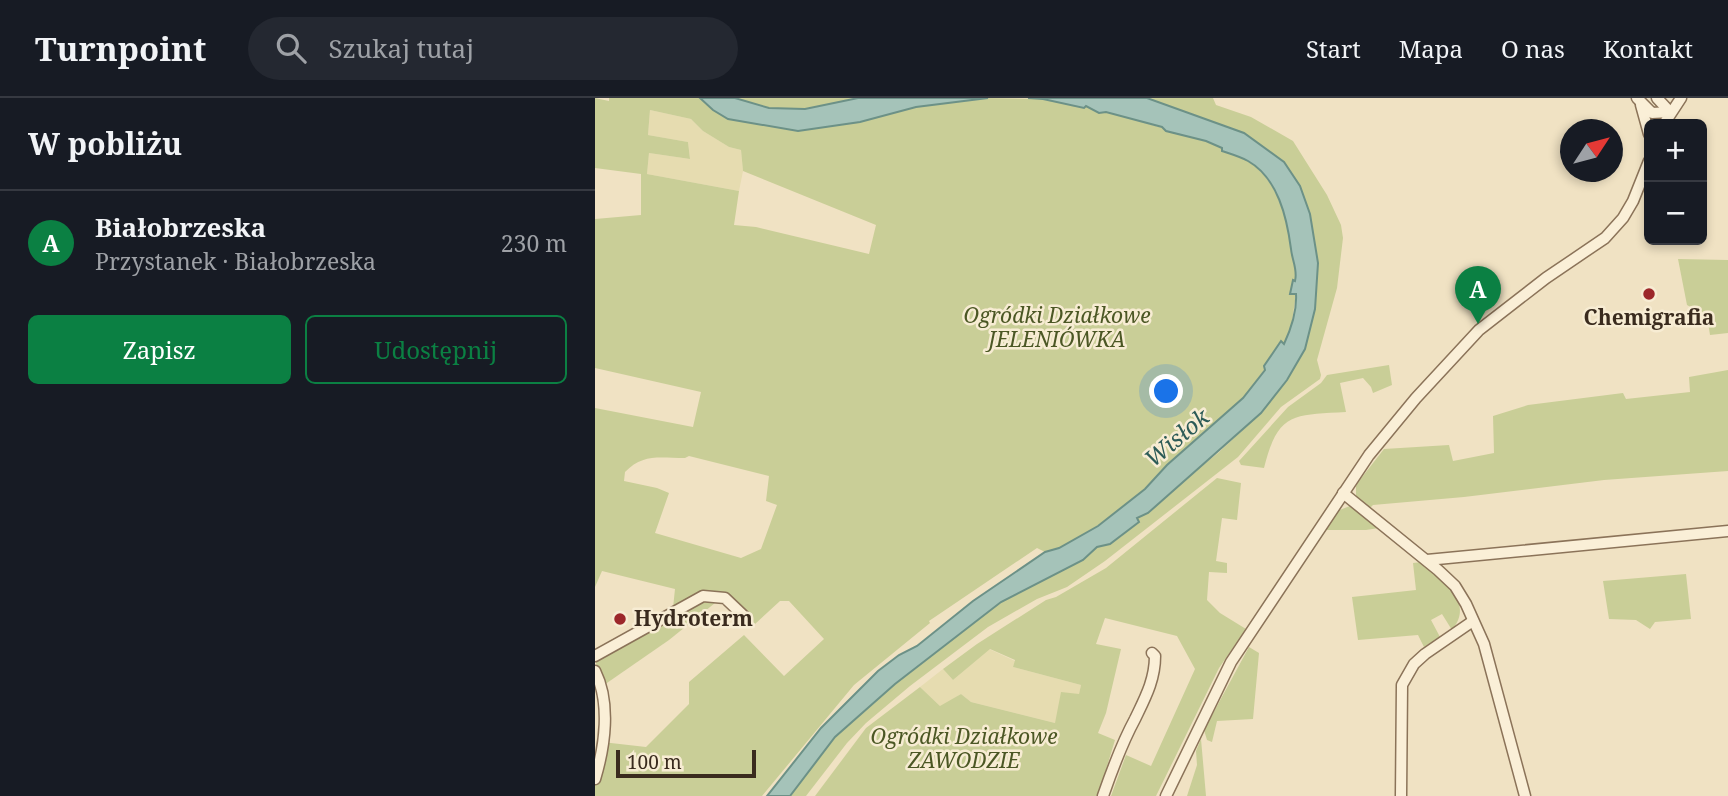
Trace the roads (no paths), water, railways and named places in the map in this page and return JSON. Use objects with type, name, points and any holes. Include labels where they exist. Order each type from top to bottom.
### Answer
[{"type":"street","points":[[1657,98],[1670,112]]},
{"type":"street","points":[[1666,119],[1681,98]]},
{"type":"street","points":[[1639,100],[1653,113],[1670,112]]},
{"type":"street","points":[[1639,100],[1645,119]]},
{"type":"street","points":[[1166,796],[1231,662],[1369,455],[1416,398],[1479,330],[1546,278],[1605,238],[1623,218],[1644,174]]},
{"type":"street","points":[[1343,493],[1427,560],[1455,586],[1467,604],[1484,644],[1525,796]]},
{"type":"street","points":[[1427,560],[1728,531]]},
{"type":"street","points":[[595,656],[703,596],[725,598],[745,617]]},
{"type":"street","points":[[1401,796],[1402,685],[1414,664],[1425,654],[1473,621]]},
{"type":"street","points":[[1103,796],[1150,690],[1155,665],[1155,656],[1152,653]]},
{"type":"street","points":[[595,671],[605,702],[602,742],[595,779]]},
{"type":"water","points":[[700,98],[735,98],[769,108],[805,109],[858,98],[988,98],[916,107],[860,122],[798,131],[728,119]]},
{"type":"water","points":[[1028,98],[1147,98],[1244,133],[1284,162],[1300,186],[1310,214],[1318,263],[1315,309],[1305,349],[1287,380],[1261,413],[1148,513],[1137,518],[1139,522],[1110,544],[1097,547],[1083,560],[1001,602],[895,684],[835,737],[790,796],[767,796],[821,728],[878,671],[899,655],[917,646],[973,601],[1045,552],[1059,548],[1098,526],[1145,489],[1167,465],[1243,398],[1265,370],[1264,366],[1281,341],[1284,344],[1289,332],[1296,307],[1296,294],[1290,294],[1296,277],[1287,225],[1274,188],[1258,168],[1206,141],[1166,131],[1162,127],[1106,112],[1099,113],[1086,106],[1084,108]]},
{"type":"place","name":"Chemigrafia","points":[[1649,294]]},
{"type":"place","name":"Białobrzeska","points":[[1478,324]]},
{"type":"place","name":"Hydroterm","points":[[620,619]]},
{"type":"park label","name":"Ogródki Działkowe JELENIÓWKA","points":[[1057,328]]},
{"type":"park label","name":"Ogródki Działkowe ZAWODZIE","points":[[964,749]]},
{"type":"water label","name":"Wisłok","points":[[1177,438]]}]
